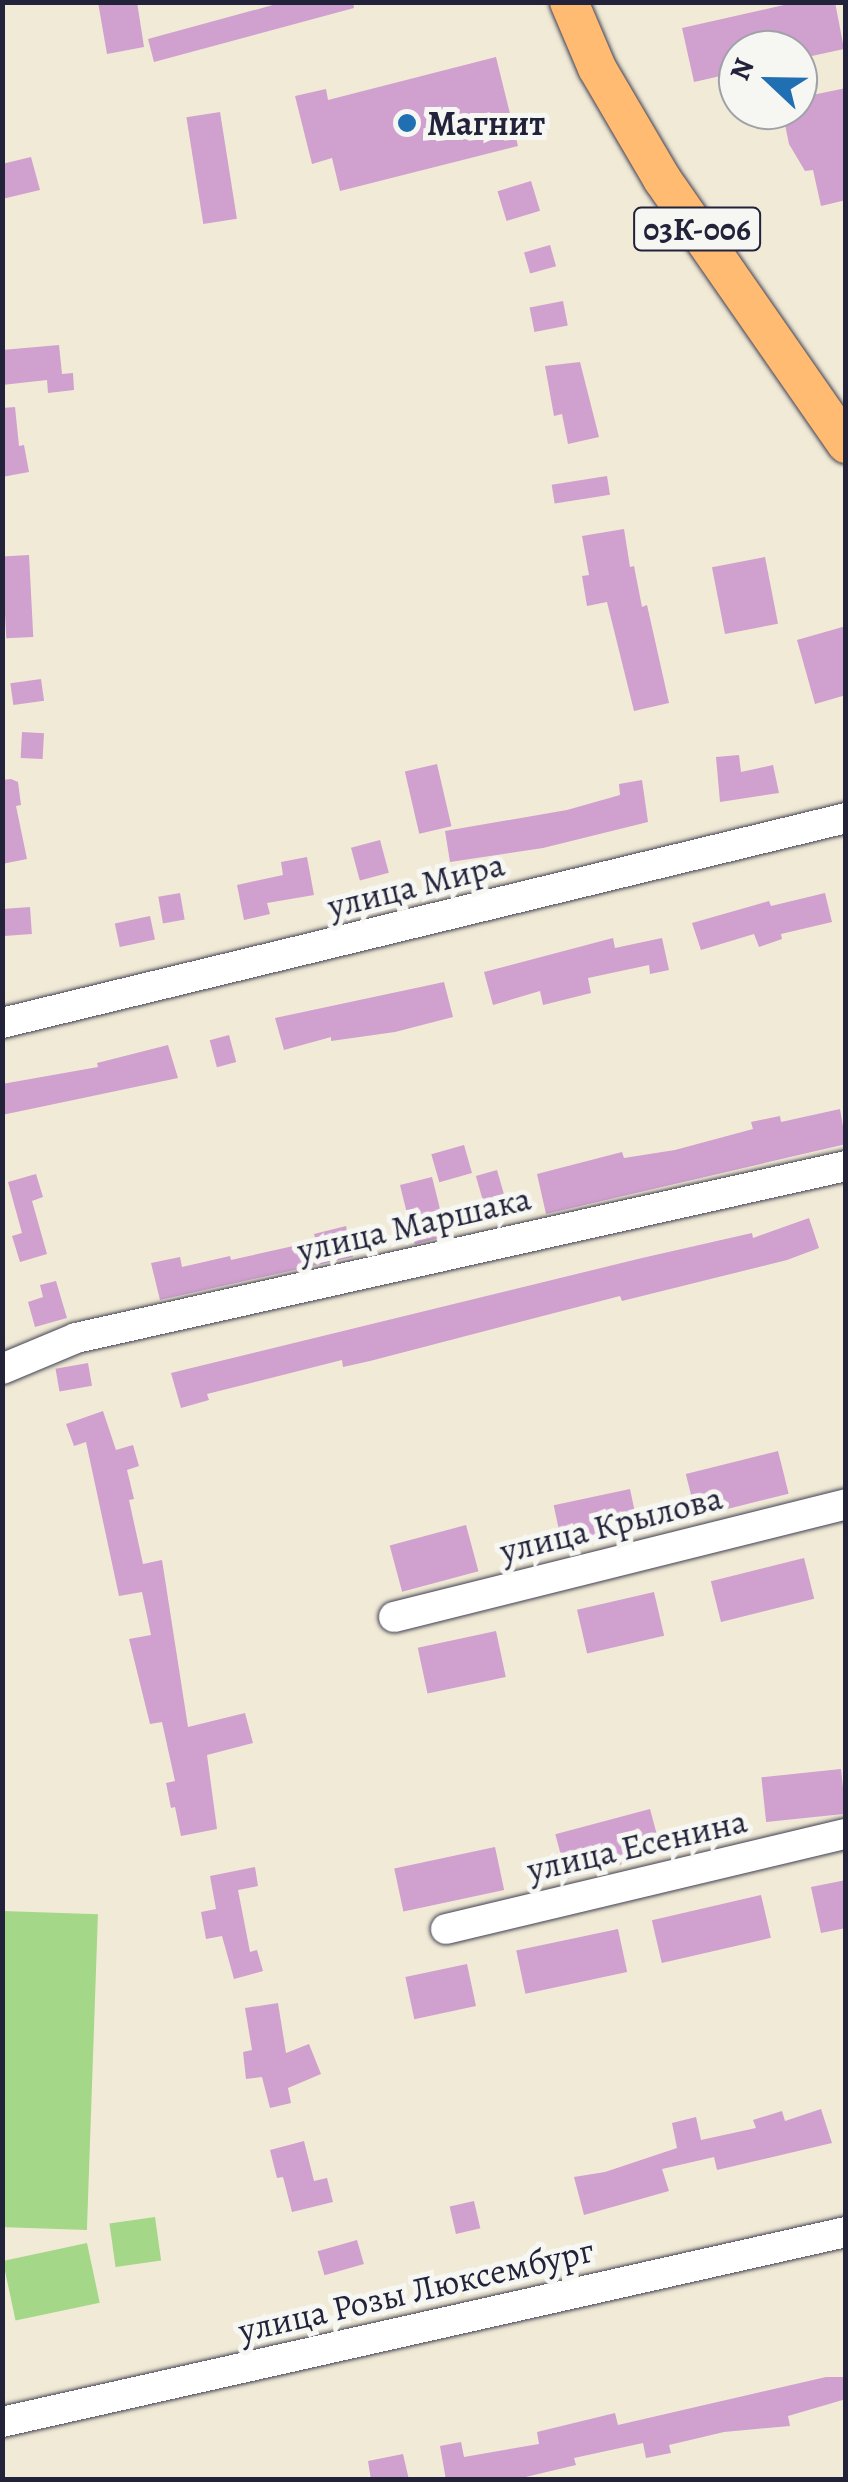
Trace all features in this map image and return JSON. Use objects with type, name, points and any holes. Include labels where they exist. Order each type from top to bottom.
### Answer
[{"type":"main road","name":"03К-006","points":[[569,2],[596,68],[662,179],[846,444]]},
{"type":"street","name":"улица Мира","points":[[2,1023],[846,818]]},
{"type":"street","name":"улица Маршака","points":[[2,1369],[76,1338],[846,1166]]},
{"type":"street","name":"улица Крылова","points":[[394,1617],[846,1504]]},
{"type":"street","name":"улица Есенина","points":[[446,1929],[846,1834]]},
{"type":"street","name":"улица Розы Люксембург","points":[[2,2422],[846,2232]]},
{"type":"green space","points":[[3,1911],[98,1914],[87,2230],[2,2227]]},
{"type":"green space","points":[[155,2217],[161,2261],[116,2267],[109,2223]]},
{"type":"green space","points":[[87,2243],[100,2303],[16,2321],[3,2261]]},
{"type":"building","points":[[98,2],[137,2],[144,47],[107,54]]},
{"type":"building","points":[[284,2],[353,2],[354,8],[154,62],[148,39]]},
{"type":"building","points":[[797,2],[835,2],[844,49],[818,55],[818,30],[718,30],[718,77],[694,82],[682,28]]},
{"type":"building","name":"Магнит","points":[[496,57],[518,146],[340,191],[332,158],[312,164],[295,96],[326,89],[328,100]]},
{"type":"building","points":[[846,88],[846,200],[821,206],[813,170],[805,171],[789,144],[786,130],[818,130],[818,94]]},
{"type":"building","points":[[220,112],[237,219],[203,224],[186,117]]},
{"type":"building","points":[[31,157],[40,190],[2,199],[2,164]]},
{"type":"building","points":[[531,181],[540,211],[507,221],[498,191]]},
{"type":"building","points":[[550,245],[556,266],[530,274],[524,252]]},
{"type":"building","points":[[563,301],[568,326],[534,332],[530,307]]},
{"type":"building","points":[[59,345],[62,374],[73,373],[74,390],[48,393],[47,380],[2,385],[2,350]]},
{"type":"building","points":[[580,362],[599,437],[568,444],[562,414],[554,416],[545,366]]},
{"type":"building","points":[[15,407],[19,446],[24,445],[29,472],[2,477],[2,408]]},
{"type":"building","points":[[607,476],[610,495],[555,504],[552,485]]},
{"type":"building","points":[[624,529],[630,567],[634,566],[642,607],[647,605],[669,703],[634,711],[607,602],[587,606],[582,576],[589,575],[582,536]]},
{"type":"building","points":[[29,555],[33,637],[6,638],[2,556]]},
{"type":"building","points":[[765,557],[778,624],[725,634],[712,567]]},
{"type":"building","points":[[846,626],[846,695],[815,704],[797,640]]},
{"type":"building","points":[[41,679],[44,701],[13,705],[10,683]]},
{"type":"building","points":[[22,732],[44,733],[43,759],[21,758]]},
{"type":"building","points":[[739,755],[741,772],[773,765],[779,793],[720,802],[716,757]]},
{"type":"building","points":[[437,764],[451,826],[419,834],[405,771]]},
{"type":"building","points":[[2,780],[18,782],[21,805],[16,806],[27,859],[2,864]]},
{"type":"building","points":[[642,780],[648,822],[543,848],[450,862],[445,831],[567,810],[620,795],[619,784]]},
{"type":"building","points":[[380,840],[389,873],[360,881],[351,848]]},
{"type":"building","points":[[307,857],[314,895],[267,903],[270,914],[244,920],[237,885],[283,875],[281,862]]},
{"type":"building","points":[[180,893],[185,920],[163,923],[158,897]]},
{"type":"building","points":[[825,893],[832,922],[781,934],[782,939],[759,947],[754,934],[701,950],[692,923],[769,901],[771,906]]},
{"type":"building","points":[[30,907],[32,934],[4,936],[2,909]]},
{"type":"building","points":[[150,916],[155,939],[120,947],[115,923]]},
{"type":"building","points":[[613,938],[615,948],[662,938],[669,970],[650,974],[649,965],[588,978],[591,993],[543,1005],[540,991],[493,1005],[484,972]]},
{"type":"building","points":[[444,982],[453,1017],[395,1032],[331,1041],[331,1037],[284,1050],[275,1018]]},
{"type":"building","points":[[229,1035],[236,1062],[217,1067],[210,1040]]},
{"type":"building","points":[[168,1045],[178,1078],[2,1115],[2,1084],[98,1067],[97,1063]]},
{"type":"building","points":[[840,1109],[846,1144],[546,1214],[537,1174],[622,1152],[624,1158],[675,1150],[753,1129],[751,1122],[780,1116],[781,1122]]},
{"type":"building","points":[[464,1145],[472,1173],[439,1182],[431,1154]]},
{"type":"building","points":[[497,1170],[504,1194],[483,1200],[476,1176]]},
{"type":"building","points":[[36,1174],[43,1197],[32,1201],[47,1254],[20,1262],[12,1236],[22,1233],[8,1182]]},
{"type":"building","points":[[432,1177],[447,1236],[415,1244],[400,1185]]},
{"type":"building","points":[[809,1218],[819,1248],[787,1260],[622,1301],[620,1296],[343,1367],[342,1360],[207,1394],[209,1400],[181,1408],[171,1373],[642,1258],[752,1233],[753,1238]]},
{"type":"building","points":[[346,1226],[353,1257],[160,1300],[151,1263],[180,1257],[182,1267],[230,1256],[231,1260],[316,1241],[314,1234]]},
{"type":"building","points":[[56,1281],[67,1318],[35,1327],[28,1302],[43,1297],[40,1285]]},
{"type":"building","points":[[88,1363],[92,1386],[59,1391],[56,1369]]},
{"type":"building","points":[[103,1411],[116,1450],[133,1445],[139,1466],[127,1470],[134,1499],[129,1500],[143,1564],[162,1560],[188,1727],[245,1713],[253,1743],[207,1755],[217,1829],[181,1836],[166,1783],[175,1781],[162,1722],[150,1724],[129,1639],[151,1635],[142,1592],[119,1596],[86,1442],[74,1446],[66,1424]]},
{"type":"building","points":[[778,1451],[789,1494],[696,1517],[686,1474]]},
{"type":"building","points":[[630,1489],[639,1532],[563,1548],[554,1505]]},
{"type":"building","points":[[466,1525],[478,1571],[402,1592],[390,1545]]},
{"type":"building","points":[[804,1558],[814,1599],[721,1622],[711,1581]]},
{"type":"building","points":[[654,1592],[664,1636],[587,1654],[577,1610]]},
{"type":"building","points":[[496,1631],[506,1677],[428,1694],[418,1648]]},
{"type":"building","points":[[841,1769],[846,1814],[766,1822],[761,1777]]},
{"type":"building","points":[[650,1809],[662,1853],[567,1879],[555,1834]]},
{"type":"building","points":[[495,1847],[504,1890],[403,1911],[394,1868]]},
{"type":"building","points":[[255,1867],[258,1886],[238,1890],[250,1952],[257,1950],[263,1971],[234,1979],[222,1936],[206,1939],[201,1912],[216,1909],[210,1876]]},
{"type":"building","points":[[846,1880],[846,1928],[821,1933],[811,1887]]},
{"type":"building","points":[[761,1895],[771,1938],[662,1963],[652,1920]]},
{"type":"building","points":[[618,1929],[627,1972],[525,1994],[516,1951]]},
{"type":"building","points":[[467,1964],[476,2006],[414,2019],[405,1977]]},
{"type":"building","points":[[278,2003],[286,2053],[309,2044],[321,2074],[288,2088],[291,2103],[270,2108],[262,2077],[246,2079],[243,2052],[252,2050],[245,2008]]},
{"type":"building","points":[[821,2109],[832,2143],[717,2170],[714,2157],[662,2169],[669,2191],[584,2215],[574,2177],[605,2172],[677,2148],[672,2123],[696,2117],[701,2140],[756,2128],[753,2120],[782,2111],[785,2121]]},
{"type":"building","points":[[304,2141],[314,2181],[327,2178],[333,2202],[292,2212],[283,2177],[277,2178],[270,2150]]},
{"type":"building","points":[[474,2201],[480,2228],[456,2234],[450,2207]]},
{"type":"building","points":[[357,2240],[364,2264],[324,2275],[318,2251]]},
{"type":"building","points":[[826,2377],[846,2377],[846,2399],[788,2416],[790,2426],[724,2432],[669,2445],[671,2453],[646,2458],[643,2443],[574,2458],[576,2465],[513,2480],[446,2480],[440,2446],[461,2442],[464,2457],[539,2444],[537,2432],[615,2413],[618,2425]]},
{"type":"building","points":[[403,2454],[409,2480],[371,2480],[368,2461]]},
{"type":"place","name":"Магнит","points":[[407,123]]}]
